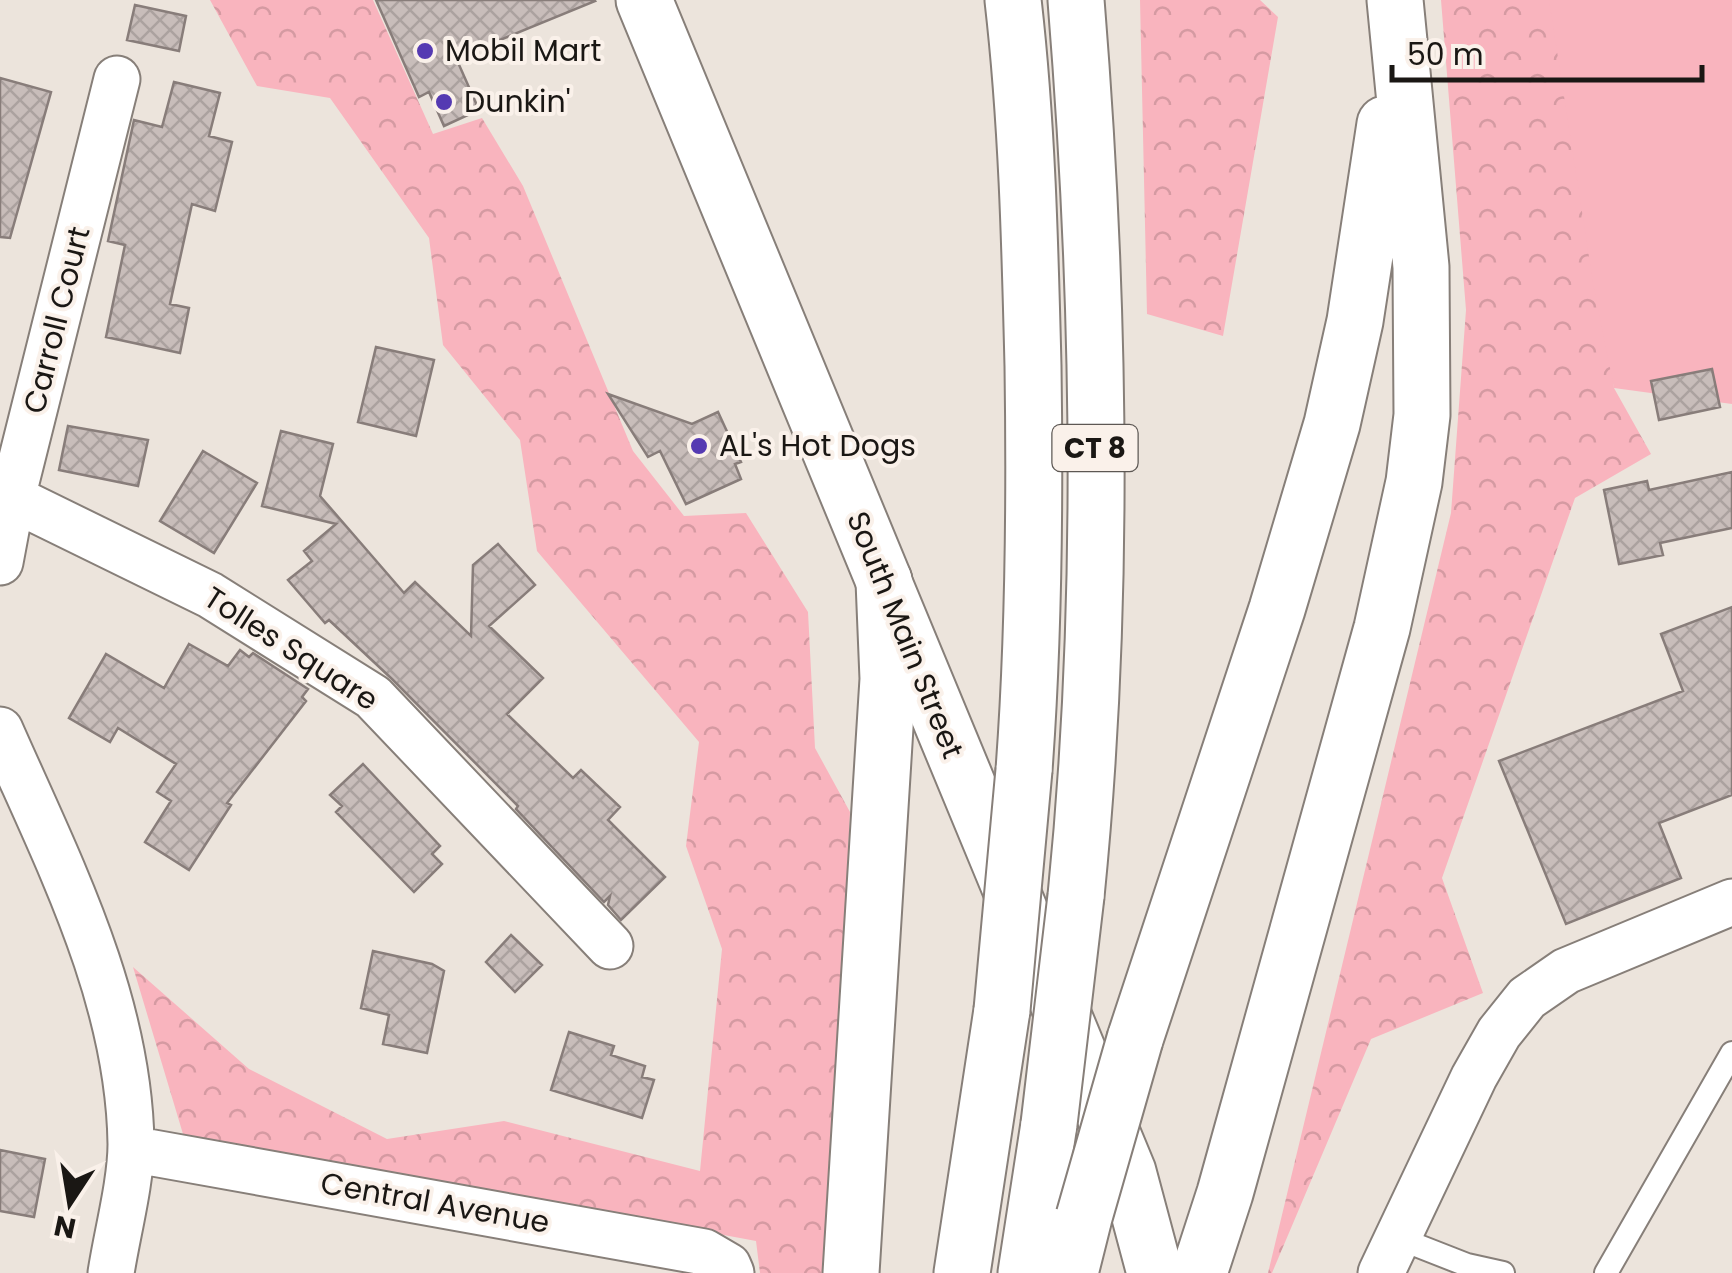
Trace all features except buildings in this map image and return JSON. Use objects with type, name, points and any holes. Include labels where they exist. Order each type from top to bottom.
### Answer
[{"type":"main road","name":"South Main Street","points":[[644,0],[1128,1172],[1155,1273]]},
{"type":"main road","name":"CT 8","points":[[962,1273],[1002,1010],[1028,716],[1034,447],[1026,174],[1013,0]]},
{"type":"main road","name":"CT 8","points":[[1026,1273],[1049,1124],[1076,896],[1090,690],[1096,389],[1086,124],[1076,0]]},
{"type":"main road","points":[[1070,1273],[1136,1038],[1277,609],[1332,424],[1372,223],[1396,11]]},
{"type":"main road","points":[[1199,1273],[1225,1193],[1382,628],[1414,482],[1422,416],[1421,266],[1396,11]]},
{"type":"main road","points":[[851,1273],[888,680],[884,581]]},
{"type":"street","name":"Carroll Court","points":[[0,562],[12,498],[117,79]]},
{"type":"street","name":"Tolles Square","points":[[12,498],[210,594],[373,697],[610,946]]},
{"type":"street","points":[[0,730],[92,942],[127,1075],[131,1149],[110,1273]]},
{"type":"street","points":[[1390,1256],[1474,1077],[1499,1033],[1527,998],[1566,972],[1732,902]]},
{"type":"street","name":"Central Avenue","points":[[131,1149],[704,1252],[728,1266],[731,1273]]},
{"type":"lane","points":[[1606,1273],[1732,1052]]},
{"type":"lane","points":[[1390,1256],[1503,1273]]},
{"type":"green space","points":[[210,0],[373,0],[433,134],[482,118],[523,186],[633,451],[684,516],[746,513],[808,612],[815,748],[850,812],[836,1113],[823,1273],[760,1273],[756,1241],[183,1134],[133,967],[249,1069],[387,1139],[504,1121],[700,1171],[722,949],[686,846],[699,742],[537,551],[520,440],[443,345],[429,238],[330,98],[257,86]]},
{"type":"green space","points":[[1140,0],[1260,0],[1278,17],[1223,336],[1147,314]]},
{"type":"green space","points":[[1441,0],[1579,0],[1614,388],[1651,454],[1575,498],[1442,878],[1483,993],[1371,1039],[1272,1273],[1268,1273],[1451,513],[1466,310]]},
{"type":"green space","points":[[1549,0],[1732,0],[1732,404],[1614,388],[1594,289]]},
{"type":"place","name":"Mobil Mart","points":[[425,51]]},
{"type":"place","name":"Dunkin'","points":[[444,102]]},
{"type":"place","name":"AL's Hot Dogs","points":[[699,446]]}]
